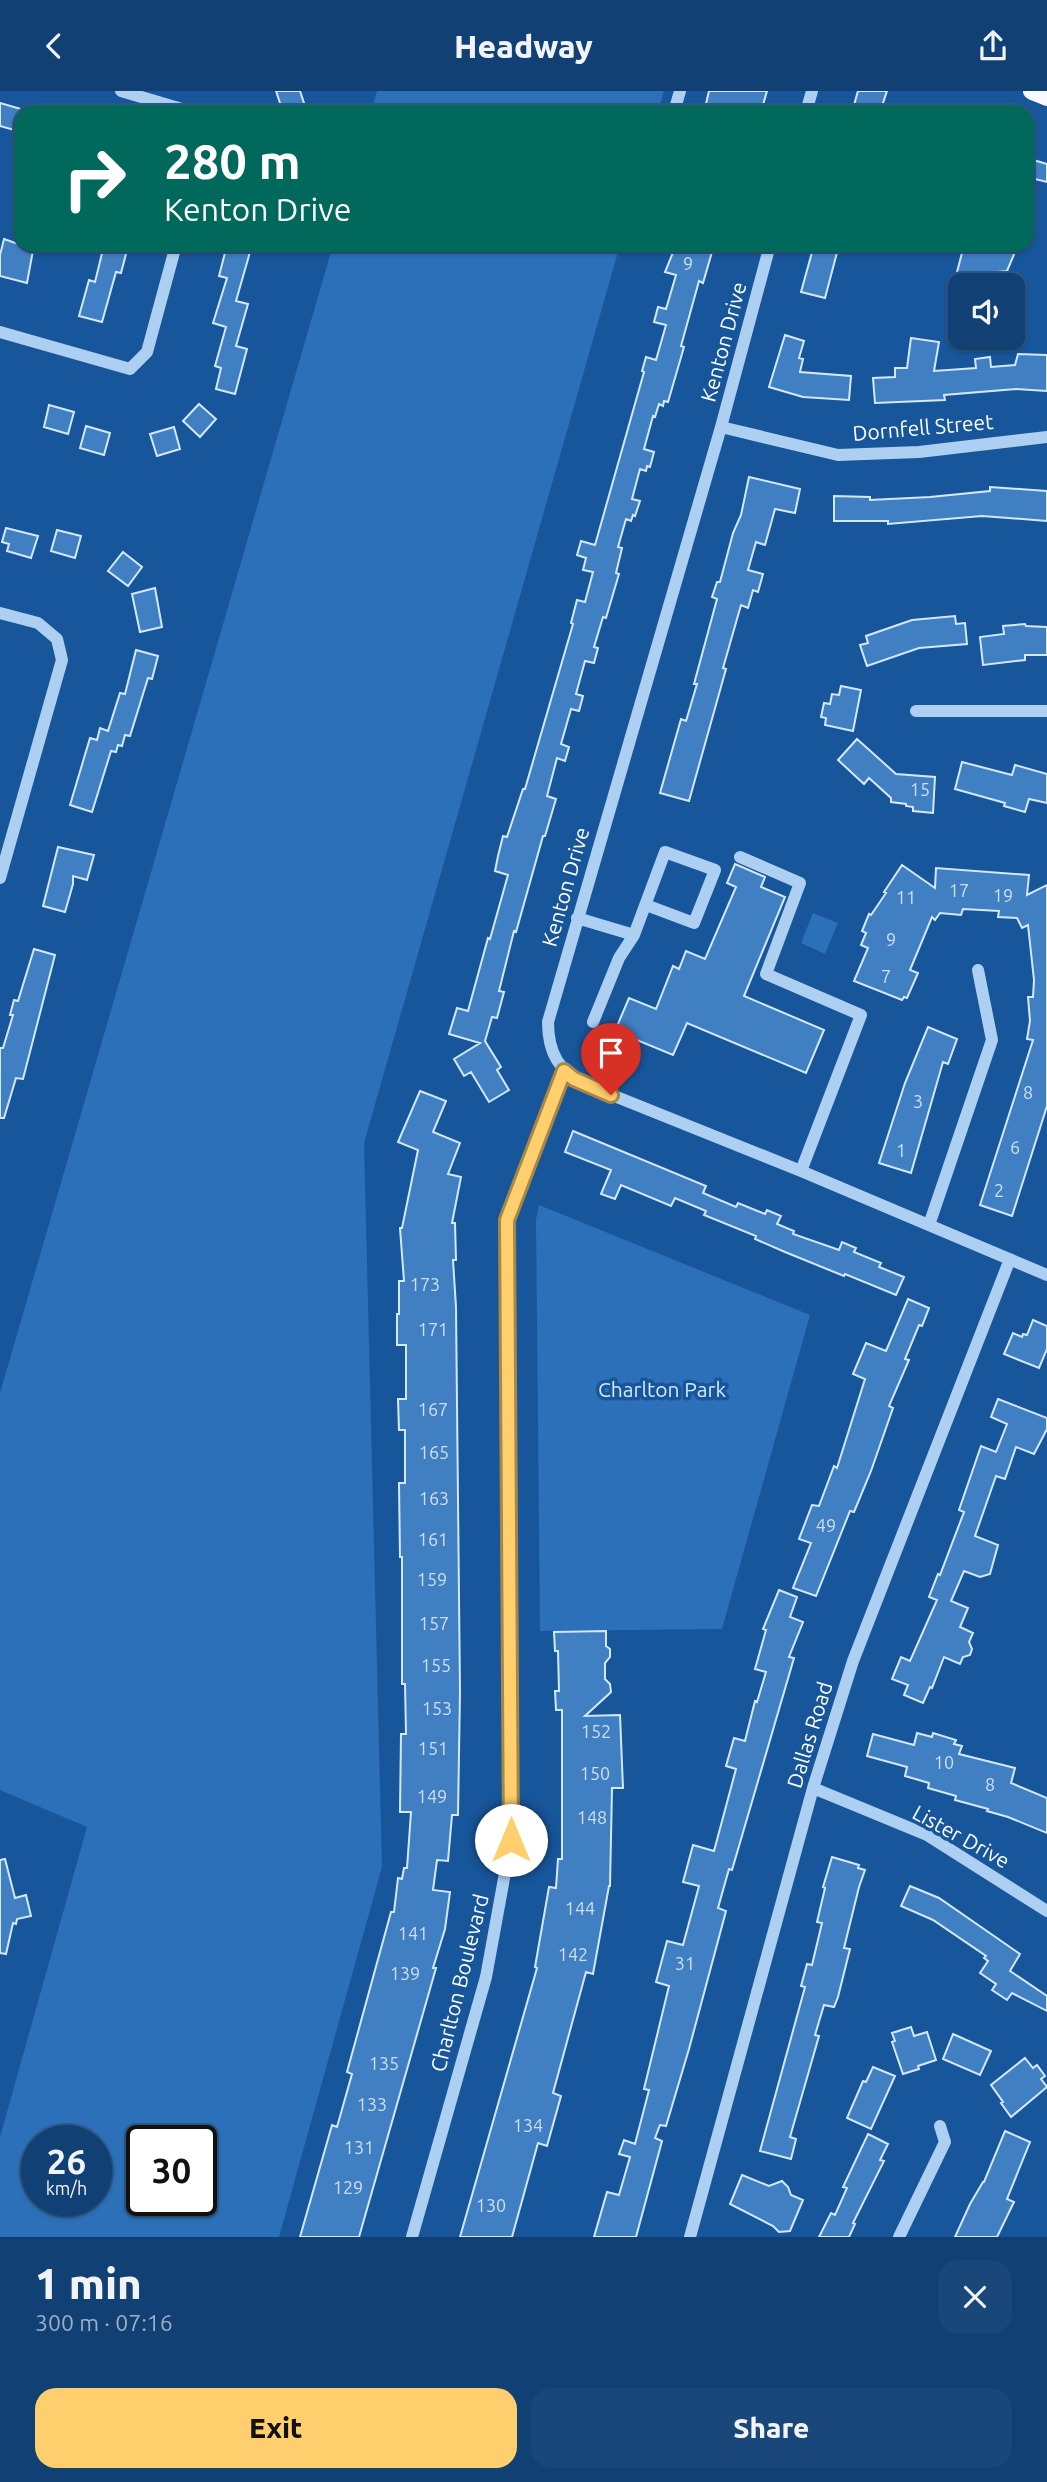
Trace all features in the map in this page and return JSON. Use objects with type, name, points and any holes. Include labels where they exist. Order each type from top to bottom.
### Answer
[{"type":"main road","points":[[1032,91],[1047,97]]},
{"type":"street","points":[[121,91],[168,105]]},
{"type":"street","points":[[0,332],[130,369],[147,352],[174,252]]},
{"type":"street","name":"Kenton Drive","points":[[564,1071],[553,1056],[548,1038],[548,1022],[721,427],[768,252]]},
{"type":"street","name":"Dornfell Street","points":[[721,427],[838,455],[919,452],[1047,437]]},
{"type":"street","points":[[0,613],[38,623],[57,639],[62,660],[0,878]]},
{"type":"street","points":[[916,711],[1047,711]]},
{"type":"street","points":[[593,1022],[619,958],[634,935],[665,852],[715,870],[694,923],[646,905]]},
{"type":"street","points":[[740,857],[800,883],[766,974],[861,1015],[801,1171]]},
{"type":"street","points":[[577,918],[634,935]]},
{"type":"street","points":[[929,1225],[992,1039],[978,970]]},
{"type":"street","points":[[564,1071],[587,1085],[801,1171],[1047,1275]]},
{"type":"street","name":"Charlton Boulevard","points":[[412,2237],[486,1977],[511,1840],[507,1220],[564,1071]]},
{"type":"street","name":"Dallas Road","points":[[690,2237],[813,1788],[853,1661],[1010,1259]]},
{"type":"street","name":"Lister Drive","points":[[813,1788],[927,1835],[1047,1911]]},
{"type":"street","points":[[899,2237],[945,2142],[940,2126]]},
{"type":"green space","points":[[377,91],[664,91],[660,105],[373,105]]},
{"type":"green space","points":[[331,252],[618,252],[364,1143],[382,1867],[279,2237],[0,2237],[0,2137],[87,1827],[0,1790],[0,1393]]},
{"type":"green space","points":[[813,913],[838,923],[825,954],[801,943]]},
{"type":"green space","name":"Charlton Park","points":[[539,1205],[810,1315],[722,1629],[540,1631],[536,1220]]},
{"type":"building","points":[[276,91],[300,91],[305,105],[281,105]]},
{"type":"building","points":[[709,91],[767,91],[763,105],[706,105]]},
{"type":"building","points":[[858,91],[887,91],[882,105],[854,105]]},
{"type":"building","points":[[0,103],[14,107],[14,130],[0,126]]},
{"type":"building","points":[[1034,160],[1047,164],[1047,182],[1034,179]]},
{"type":"building","points":[[4,239],[14,243],[14,252],[33,252],[27,283],[0,276],[0,255]]},
{"type":"building","points":[[102,252],[126,252],[121,273],[116,272],[102,322],[79,316],[89,280],[95,282]]},
{"type":"building","points":[[225,252],[250,252],[236,301],[248,304],[236,346],[247,349],[235,394],[216,389],[221,368],[215,366],[226,327],[213,323],[227,278],[219,276]]},
{"type":"building","points":[[673,252],[712,252],[703,283],[699,281],[668,402],[664,401],[663,406],[659,404],[655,417],[653,416],[644,449],[654,452],[650,467],[647,466],[646,471],[640,469],[632,499],[640,501],[635,516],[633,515],[631,521],[626,519],[618,547],[622,548],[616,573],[619,574],[594,647],[598,648],[594,663],[585,661],[576,694],[583,696],[579,711],[571,709],[561,744],[569,747],[565,761],[557,758],[547,796],[556,799],[516,932],[514,931],[499,991],[504,992],[497,1018],[492,1017],[485,1041],[501,1067],[497,1070],[509,1090],[489,1102],[471,1072],[464,1076],[454,1059],[480,1043],[449,1034],[457,1008],[468,1011],[508,875],[495,871],[503,836],[507,837],[525,789],[573,624],[571,623],[577,600],[585,602],[593,572],[583,570],[586,558],[577,555],[581,541],[595,545],[646,357],[656,360],[666,325],[654,322],[658,307],[666,309],[676,275],[665,272]]},
{"type":"building","points":[[812,252],[837,252],[825,298],[801,292]]},
{"type":"building","points":[[962,252],[1015,252],[1007,271],[957,273]]},
{"type":"building","points":[[785,335],[804,341],[799,358],[803,359],[800,372],[851,376],[849,400],[803,397],[769,387]]},
{"type":"building","points":[[911,338],[939,342],[934,371],[976,368],[975,359],[990,357],[991,367],[1015,365],[1018,354],[1047,355],[1047,391],[1016,389],[944,395],[945,400],[875,403],[873,378],[895,377],[895,368],[907,368]]},
{"type":"building","points":[[199,404],[216,419],[200,437],[183,421]]},
{"type":"building","points":[[49,405],[74,412],[68,434],[44,427]]},
{"type":"building","points":[[86,426],[110,433],[104,455],[80,448]]},
{"type":"building","points":[[174,427],[180,449],[157,456],[150,434]]},
{"type":"building","points":[[749,477],[800,489],[795,513],[775,509],[765,545],[756,542],[748,570],[763,574],[758,592],[753,590],[748,608],[741,605],[689,801],[660,793],[681,719],[686,721],[697,684],[694,684],[717,599],[712,597],[717,582],[720,582],[733,533],[741,515]]},
{"type":"building","points":[[990,487],[1047,491],[1047,521],[982,516],[888,524],[888,521],[834,521],[834,496],[870,497],[870,500],[930,497],[990,491]]},
{"type":"building","points":[[6,528],[38,536],[31,558],[7,551],[9,544],[2,542]]},
{"type":"building","points":[[57,530],[81,536],[75,558],[51,551]]},
{"type":"building","points":[[123,552],[142,567],[128,586],[108,571]]},
{"type":"building","points":[[155,588],[162,627],[140,632],[132,594]]},
{"type":"building","points":[[955,616],[956,624],[965,623],[967,644],[919,648],[867,666],[860,645],[868,643],[866,636],[912,620]]},
{"type":"building","points":[[1025,624],[1047,627],[1047,655],[1025,655],[1025,660],[983,665],[980,637],[1004,634],[1003,626]]},
{"type":"building","points":[[136,650],[158,656],[152,679],[148,678],[130,736],[125,735],[122,746],[118,745],[116,752],[111,751],[92,812],[70,805],[90,738],[97,740],[100,728],[108,731],[120,693],[125,694]]},
{"type":"building","points":[[841,686],[861,690],[853,731],[825,725],[826,718],[821,717],[824,703],[830,704],[832,694],[839,695]]},
{"type":"building","points":[[857,739],[896,774],[935,777],[933,813],[913,811],[913,807],[906,804],[891,802],[891,798],[869,778],[864,784],[838,760]]},
{"type":"building","points":[[962,762],[1012,775],[1015,765],[1047,774],[1047,803],[1029,799],[1025,812],[1004,806],[1005,803],[955,789]]},
{"type":"building","points":[[58,847],[94,855],[87,880],[73,876],[65,912],[43,906]]},
{"type":"building","points":[[735,864],[765,877],[761,887],[785,897],[744,996],[824,1030],[806,1073],[687,1023],[673,1055],[615,1031],[629,998],[656,1009],[673,966],[679,969],[686,951],[705,959],[736,887],[727,883]]},
{"type":"building","points":[[902,865],[935,888],[936,868],[1029,875],[1027,895],[1047,885],[1047,1106],[1012,1216],[980,1205],[1033,1040],[1027,1039],[1030,1021],[1028,997],[1033,997],[1034,980],[1028,925],[1022,928],[1017,918],[998,917],[999,911],[963,909],[961,915],[940,913],[935,920],[932,917],[910,970],[918,973],[907,998],[902,1000],[854,981],[868,948],[861,945],[866,933],[862,931],[869,914],[871,915],[886,893],[884,892]]},
{"type":"building","points":[[34,949],[55,955],[23,1079],[16,1078],[4,1118],[0,1118],[0,1048],[3,1048],[13,1015],[10,1015],[14,1000],[18,1001]]},
{"type":"building","points":[[928,1027],[957,1039],[948,1064],[943,1062],[911,1173],[879,1163],[905,1083]]},
{"type":"building","points":[[420,1091],[446,1101],[433,1132],[460,1143],[448,1174],[461,1177],[452,1223],[455,1223],[456,1260],[453,1260],[456,1307],[460,1692],[458,1815],[452,1815],[448,1861],[437,1860],[433,1890],[450,1892],[445,1929],[433,1968],[436,1968],[359,2237],[300,2237],[332,2125],[337,2127],[352,2074],[347,2072],[391,1912],[394,1912],[398,1878],[402,1879],[404,1868],[407,1868],[411,1812],[400,1812],[401,1734],[406,1734],[405,1684],[402,1684],[399,1483],[405,1483],[405,1430],[399,1430],[398,1399],[406,1399],[406,1345],[397,1345],[397,1314],[399,1281],[404,1281],[400,1228],[418,1150],[398,1142]]},
{"type":"building","points":[[573,1131],[706,1186],[703,1193],[736,1207],[738,1203],[765,1214],[767,1210],[781,1216],[777,1224],[794,1231],[793,1234],[839,1250],[842,1242],[856,1248],[854,1252],[881,1263],[879,1267],[904,1277],[896,1295],[755,1239],[756,1236],[704,1215],[706,1211],[675,1198],[671,1206],[621,1185],[615,1199],[601,1194],[611,1170],[565,1152]]},
{"type":"building","points":[[908,1299],[929,1308],[905,1359],[909,1360],[889,1406],[893,1408],[871,1471],[854,1512],[850,1511],[816,1596],[793,1588],[811,1543],[799,1539],[812,1505],[819,1506],[834,1466],[837,1468],[865,1379],[853,1374],[866,1343],[886,1351]]},
{"type":"building","points":[[1033,1320],[1047,1326],[1047,1349],[1039,1368],[1004,1354],[1013,1333],[1022,1337],[1023,1334],[1027,1335]]},
{"type":"building","points":[[998,1399],[1047,1418],[1047,1429],[1034,1454],[1016,1447],[1005,1479],[996,1476],[975,1536],[998,1545],[990,1574],[980,1577],[964,1571],[951,1601],[968,1608],[960,1627],[973,1633],[969,1642],[972,1649],[970,1655],[963,1657],[960,1664],[944,1657],[923,1703],[904,1695],[908,1685],[892,1679],[901,1657],[910,1661],[937,1600],[929,1597],[964,1512],[959,1510],[981,1446],[996,1452],[1007,1424],[991,1417]]},
{"type":"building","points":[[779,1590],[797,1597],[790,1617],[803,1622],[789,1657],[794,1658],[732,1870],[729,1869],[718,1908],[726,1911],[689,2049],[666,2126],[660,2125],[655,2138],[662,2141],[636,2237],[594,2237],[607,2192],[619,2195],[630,2157],[619,2154],[624,2140],[635,2144],[649,2090],[644,2089],[669,1986],[656,1982],[667,1941],[683,1945],[699,1886],[683,1882],[693,1845],[714,1851],[736,1769],[726,1766],[734,1738],[745,1741],[755,1701],[757,1702],[766,1672],[755,1669],[766,1630],[763,1629]]},
{"type":"building","points":[[606,1631],[606,1646],[610,1649],[610,1657],[605,1663],[605,1679],[610,1684],[611,1692],[585,1716],[620,1715],[623,1788],[612,1788],[610,1886],[593,1974],[586,1972],[553,2093],[561,2096],[547,2146],[538,2143],[512,2237],[460,2237],[537,1968],[535,1967],[549,1887],[556,1888],[558,1859],[562,1859],[562,1710],[556,1710],[555,1691],[559,1691],[558,1651],[555,1651],[554,1632]]},
{"type":"building","points":[[917,1733],[932,1737],[933,1733],[956,1740],[954,1744],[962,1746],[959,1754],[1015,1768],[1011,1783],[1047,1798],[1047,1833],[987,1811],[988,1809],[955,1800],[956,1796],[928,1788],[929,1783],[905,1776],[907,1767],[867,1756],[873,1734],[914,1745]]},
{"type":"building","points":[[832,1857],[859,1865],[858,1868],[865,1870],[844,1948],[850,1949],[838,1997],[834,2007],[824,2005],[815,2035],[819,2036],[790,2137],[796,2139],[791,2159],[760,2151],[805,1987],[801,1986],[807,1964],[812,1965],[822,1923],[817,1922],[825,1888],[823,1887]]},
{"type":"building","points":[[5,1859],[15,1898],[26,1895],[31,1916],[17,1919],[16,1924],[13,1923],[6,1954],[0,1953],[0,1860]]},
{"type":"building","points":[[910,1886],[939,1898],[1020,1954],[1010,1971],[1047,1996],[1047,2011],[1012,1993],[1007,2000],[992,1990],[996,1984],[980,1973],[988,1961],[984,1958],[986,1956],[933,1920],[901,1906]]},
{"type":"building","points":[[911,2027],[914,2036],[927,2032],[936,2060],[903,2074],[892,2042],[895,2041],[892,2033]]},
{"type":"building","points":[[953,2034],[991,2051],[980,2075],[943,2059]]},
{"type":"building","points":[[1025,2058],[1033,2068],[1037,2065],[1045,2076],[1041,2079],[1047,2087],[1011,2117],[991,2085]]},
{"type":"building","points":[[873,2067],[895,2076],[871,2129],[847,2118],[863,2081],[866,2082]]},
{"type":"building","points":[[1005,2131],[1030,2142],[1007,2199],[1014,2202],[997,2237],[955,2237],[970,2204],[984,2182]]},
{"type":"building","points":[[868,2134],[888,2144],[880,2160],[884,2161],[853,2223],[855,2224],[849,2237],[819,2237],[831,2213],[835,2215],[847,2188],[843,2187]]},
{"type":"building","points":[[742,2175],[769,2186],[782,2181],[791,2195],[803,2200],[790,2231],[779,2232],[773,2226],[730,2204]]},
{"type":"route","points":[[511,1840],[507,1220],[564,1071],[574,1079],[611,1095]]}]
